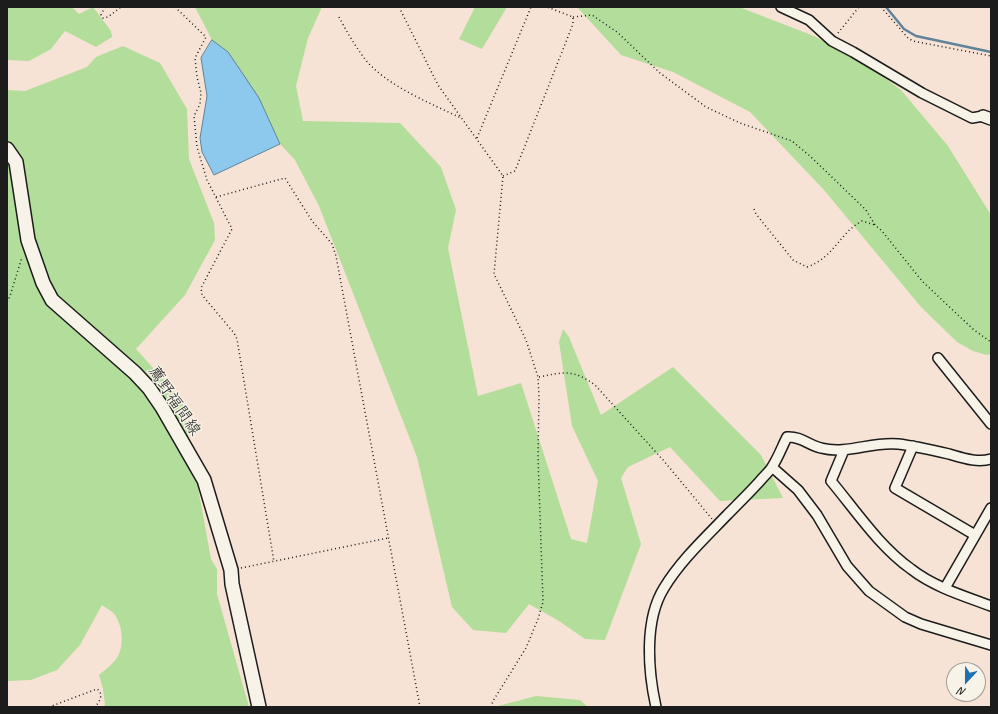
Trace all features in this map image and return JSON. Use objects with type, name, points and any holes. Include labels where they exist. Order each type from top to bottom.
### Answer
[{"type":"main road","name":"薦野福間線","points":[[7,149],[16,162],[30,247],[43,284],[52,300],[135,373],[149,388],[176,429],[204,480],[232,570],[232,584],[259,707]]},
{"type":"street","points":[[781,7],[809,20],[832,41],[922,93],[972,118],[987,118]]},
{"type":"street","points":[[938,358],[991,424]]},
{"type":"street","points":[[656,707],[650,670],[652,623],[656,607],[664,589],[676,571],[772,467],[787,437],[795,436],[822,449],[844,450],[890,444],[913,446],[971,460],[985,460],[991,458]]},
{"type":"street","points":[[913,446],[895,488],[974,535]]},
{"type":"street","points":[[844,450],[832,481],[889,551],[929,581],[991,606]]},
{"type":"street","points":[[772,467],[798,490],[818,515],[847,566],[869,591],[905,617],[921,624],[991,645]]},
{"type":"street","points":[[945,588],[974,535],[991,508]]},
{"type":"path","points":[[105,7],[101,15],[103,18],[108,17],[121,7]]},
{"type":"path","points":[[175,7],[206,37],[195,58],[196,76],[201,93],[200,104],[194,116],[197,146],[207,180],[232,229],[201,288],[202,295],[234,333],[237,339],[274,562]]},
{"type":"path","points":[[398,7],[438,85],[503,176],[494,274],[526,340],[538,377],[538,457],[543,602],[538,619],[526,648],[490,707]]},
{"type":"path","points":[[476,138],[531,7]]},
{"type":"path","points":[[547,7],[573,17],[592,15],[617,32],[660,73],[706,107],[740,123],[792,141],[810,156],[866,210],[875,225],[882,231],[922,281],[974,330],[991,342]]},
{"type":"path","points":[[832,41],[859,7]]},
{"type":"path","points":[[881,7],[908,38],[913,41],[991,56]]},
{"type":"path","points":[[503,176],[515,171],[573,24],[573,17]]},
{"type":"path","points":[[339,18],[365,60],[376,71],[400,87],[463,119]]},
{"type":"path","points":[[216,197],[285,178],[312,221],[332,244],[336,256],[420,707]]},
{"type":"path","points":[[754,209],[756,214],[793,260],[807,266],[821,260],[829,254],[850,229],[858,223],[862,221],[875,225]]},
{"type":"path","points":[[7,302],[22,257]]},
{"type":"path","points":[[538,377],[556,373],[571,373],[583,376],[596,385],[664,461],[717,525]]},
{"type":"path","points":[[232,570],[389,538]]},
{"type":"path","points":[[49,707],[97,689],[100,691],[101,696],[99,703],[95,707]]},
{"type":"green space","points":[[7,7],[72,7],[79,14],[93,7],[111,31],[112,37],[96,47],[65,31],[51,49],[29,61],[7,60]]},
{"type":"green space","points":[[195,7],[322,7],[308,38],[296,86],[303,121],[400,123],[441,167],[456,210],[448,248],[478,396],[521,383],[571,539],[587,543],[598,481],[572,426],[559,342],[563,329],[569,337],[601,415],[673,367],[761,455],[783,498],[720,501],[670,447],[628,467],[621,478],[641,544],[605,640],[585,639],[559,621],[529,604],[506,633],[473,630],[452,607],[417,457],[319,206],[295,160],[280,144],[264,109],[228,52],[212,40]]},
{"type":"green space","points":[[475,7],[507,7],[482,49],[459,39]]},
{"type":"green space","points":[[577,7],[739,7],[814,36],[866,64],[901,90],[948,146],[991,215],[991,354],[987,355],[973,351],[957,342],[921,307],[824,190],[750,112],[673,72],[621,55]]},
{"type":"green space","points":[[123,46],[160,63],[187,109],[189,159],[214,223],[215,240],[185,295],[136,349],[182,400],[211,559],[217,569],[217,594],[249,707],[103,707],[105,705],[103,689],[99,675],[110,666],[119,654],[122,639],[121,629],[115,615],[102,605],[80,645],[57,670],[31,680],[7,681],[7,90],[25,91],[87,67],[96,57]]},
{"type":"green space","points":[[536,696],[580,700],[588,707],[498,707]]},
{"type":"water","points":[[212,40],[228,52],[259,98],[280,144],[214,175],[202,152],[200,138],[207,96],[201,58]]},
{"type":"waterway","points":[[886,7],[904,29],[916,36],[991,52]]}]
